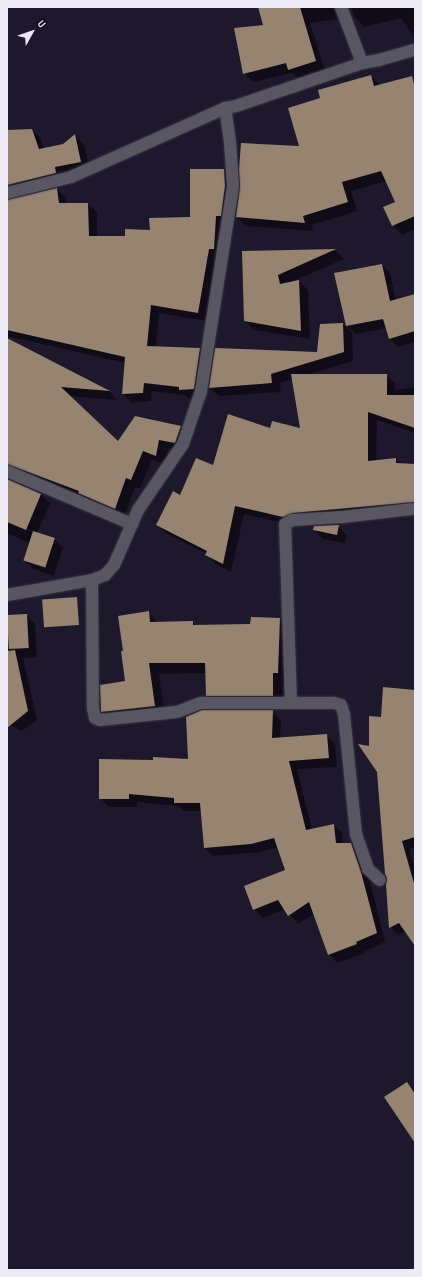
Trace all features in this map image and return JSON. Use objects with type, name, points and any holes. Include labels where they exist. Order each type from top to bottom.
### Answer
[{"type":"street","points":[[341,7],[362,63]]},
{"type":"street","points":[[7,193],[71,177],[225,108],[362,63],[415,50]]},
{"type":"street","points":[[7,595],[92,580],[105,575],[114,565],[138,510],[183,444],[201,391],[233,186],[230,142],[225,108]]},
{"type":"street","points":[[7,471],[132,524]]},
{"type":"street","points":[[291,703],[285,524],[293,520],[342,517],[412,509]]},
{"type":"street","points":[[92,580],[93,709],[95,718],[100,720],[177,712],[201,703],[334,702],[341,706],[344,714],[356,834],[368,869],[380,880]]},
{"type":"building","points":[[258,7],[300,7],[316,61],[288,70],[286,63],[243,74],[234,28],[263,25]]},
{"type":"building","points":[[371,75],[374,86],[412,76],[415,88],[415,216],[392,226],[383,207],[395,202],[381,171],[342,182],[348,202],[303,216],[305,223],[236,217],[240,187],[239,169],[241,143],[299,146],[288,108],[320,98],[318,90]]},
{"type":"building","points":[[32,129],[39,149],[63,144],[75,134],[81,162],[55,167],[56,173],[7,185],[7,130]]},
{"type":"building","points":[[190,169],[224,169],[225,186],[221,216],[216,216],[214,249],[209,249],[198,313],[151,305],[147,346],[200,348],[194,389],[179,390],[179,387],[144,383],[143,393],[122,394],[125,357],[7,330],[7,200],[57,188],[59,203],[88,203],[89,236],[125,236],[125,229],[150,230],[149,218],[190,217]]},
{"type":"building","points":[[336,249],[278,275],[280,284],[299,280],[301,331],[244,321],[242,251]]},
{"type":"building","points":[[382,264],[390,301],[415,294],[415,331],[389,339],[383,319],[346,326],[334,273]]},
{"type":"building","points":[[343,323],[344,352],[271,374],[272,383],[209,388],[215,348],[317,352],[320,324]]},
{"type":"building","points":[[7,338],[110,391],[61,387],[118,441],[135,416],[181,426],[175,443],[159,440],[156,456],[143,451],[131,480],[126,478],[115,509],[78,493],[79,491],[7,464]]},
{"type":"building","points":[[291,374],[387,374],[387,395],[415,395],[415,428],[368,412],[368,461],[396,458],[396,463],[415,464],[415,502],[293,513],[283,517],[235,506],[223,564],[205,555],[207,551],[156,525],[173,491],[180,495],[196,458],[213,465],[228,414],[270,428],[272,421],[300,428]]},
{"type":"building","points":[[7,479],[41,494],[26,530],[7,522]]},
{"type":"building","points":[[339,525],[337,535],[313,530],[314,526]]},
{"type":"building","points":[[33,531],[55,538],[45,568],[23,560]]},
{"type":"building","points":[[77,597],[79,625],[44,627],[42,599]]},
{"type":"building","points":[[149,611],[150,622],[193,621],[193,625],[250,624],[251,617],[280,618],[278,673],[273,673],[273,696],[206,696],[205,663],[149,663],[155,706],[101,712],[100,685],[125,681],[121,651],[123,651],[118,616]]},
{"type":"building","points":[[27,614],[29,648],[9,649],[7,615]]},
{"type":"building","points":[[15,650],[28,711],[7,728],[7,651]]},
{"type":"building","points":[[383,687],[415,690],[415,837],[402,841],[415,887],[415,946],[399,923],[389,928],[386,885],[387,878],[385,874],[377,772],[358,744],[369,746],[369,716],[381,717]]},
{"type":"building","points":[[202,710],[273,710],[272,738],[327,734],[329,758],[289,761],[306,830],[334,824],[336,843],[351,843],[361,872],[377,933],[356,942],[357,944],[328,955],[309,902],[288,916],[278,900],[253,910],[244,886],[285,870],[274,838],[251,844],[204,848],[200,803],[174,803],[174,798],[129,794],[129,799],[99,799],[99,759],[153,760],[153,757],[188,759],[186,717]]},
{"type":"building","points":[[407,1082],[415,1094],[415,1143],[384,1097]]}]
